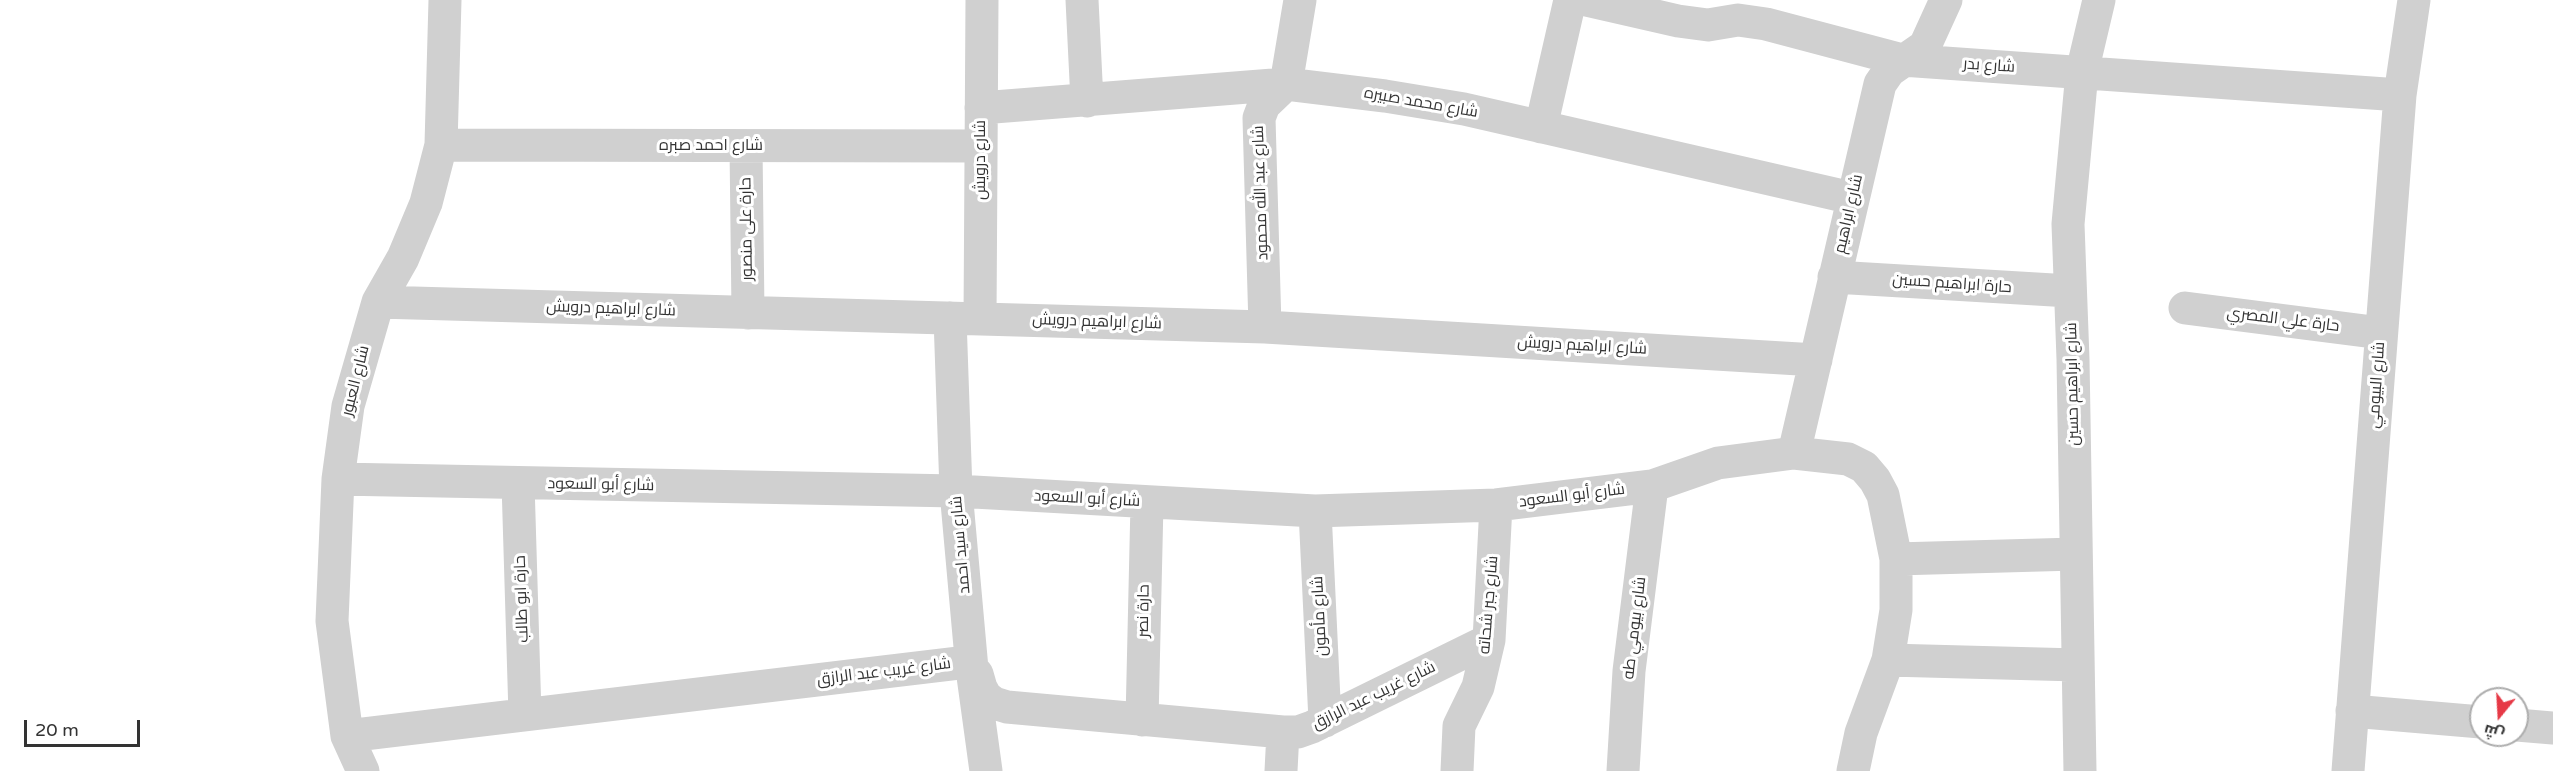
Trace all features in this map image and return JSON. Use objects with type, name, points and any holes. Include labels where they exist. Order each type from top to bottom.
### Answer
[{"type":"street","name":"شارع العبور","points":[[363,771],[347,736],[332,621],[338,478],[348,406],[378,302],[403,258],[426,203],[441,146],[445,0]]},
{"type":"street","name":"شارع درويش","points":[[965,319],[981,146],[982,0]]},
{"type":"street","points":[[1082,0],[1088,100]]},
{"type":"street","points":[[1286,84],[1299,0]]},
{"type":"street","points":[[1541,127],[1569,0]]},
{"type":"street","name":"شارع بدر","points":[[1586,0],[1708,25],[1738,20],[1766,24],[1902,60],[2400,95]]},
{"type":"street","name":"شارع ابراهيم","points":[[1794,453],[1880,84],[1889,71],[1902,60],[1925,46],[1946,0]]},
{"type":"street","name":"شارع ابراهيم حسين","points":[[2080,771],[2068,224],[2082,72],[2099,0]]},
{"type":"street","points":[[2407,0],[2415,0]]},
{"type":"street","name":"شارع البيومي","points":[[2348,771],[2400,95],[2415,0]]},
{"type":"street","name":"شارع محمد صبيره","points":[[981,108],[1286,84],[1385,96],[1464,109],[1852,198]]},
{"type":"street","name":"شارع عبد الله محمود","points":[[1265,327],[1259,118],[1264,105],[1286,84]]},
{"type":"street","name":"شارع احمد صبره","points":[[441,146],[981,146]]},
{"type":"street","name":"حارة على منصور","points":[[746,146],[748,313]]},
{"type":"street","name":"حارة ابراهيم حسين","points":[[1834,277],[2070,291]]},
{"type":"street","name":"شارع ابراهيم درويش","points":[[378,302],[1265,327],[1816,360]]},
{"type":"street","name":"حارة علي المصري","points":[[2185,308],[2381,333]]},
{"type":"street","name":"شارع سيد احمد","points":[[965,319],[956,491],[972,669],[986,771]]},
{"type":"street","name":"شارع أبو السعود","points":[[338,478],[956,491],[1315,511],[1496,505],[1652,486],[1718,463],[1794,453],[1848,459],[1863,467],[1875,480],[1883,495],[1896,558],[1896,610],[1888,660],[1861,733],[1853,771]]},
{"type":"street","name":"حارة ابو طالب","points":[[518,483],[525,715]]},
{"type":"street","name":"شارع بيومي طه","points":[[1623,771],[1629,671],[1652,486]]},
{"type":"street","name":"حارة نصر","points":[[1142,720],[1147,503]]},
{"type":"street","name":"شارع جبر شحاته","points":[[1457,771],[1459,726],[1478,687],[1489,640],[1496,505]]},
{"type":"street","name":"شارع مأمون","points":[[1315,511],[1325,721]]},
{"type":"street","points":[[1896,558],[2076,554]]},
{"type":"street","name":"شارع غريب عبد الرازق","points":[[347,736],[959,663],[970,666],[977,674],[986,697],[1006,706],[1142,720],[1298,732],[1325,721],[1489,640]]},
{"type":"street","points":[[1888,660],[2078,665]]},
{"type":"street","points":[[2352,711],[2469,721]]},
{"type":"street","points":[[2529,726],[2553,728]]},
{"type":"street","points":[[1281,771],[1283,732]]}]
